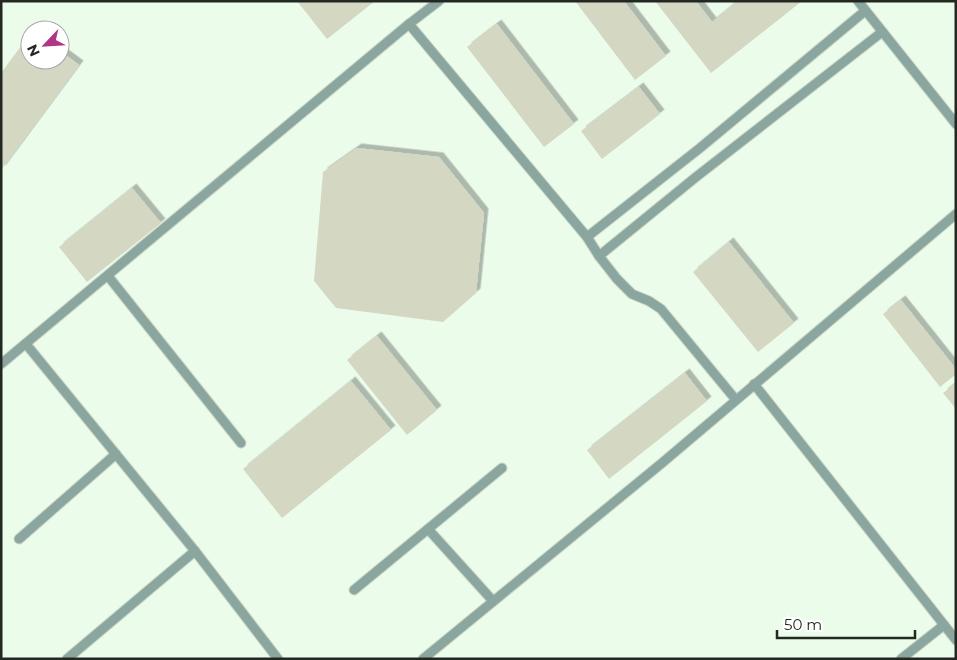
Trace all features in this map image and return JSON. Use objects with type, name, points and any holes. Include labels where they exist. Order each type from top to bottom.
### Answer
[{"type":"lane","points":[[1,364],[438,1]]},
{"type":"lane","points":[[858,1],[956,124]]},
{"type":"lane","points":[[587,237],[700,148],[865,10]]},
{"type":"lane","points":[[409,24],[587,237],[616,279],[632,294],[661,309],[736,400]]},
{"type":"lane","points":[[599,256],[696,177],[882,32]]},
{"type":"lane","points":[[423,659],[662,463],[956,214]]},
{"type":"lane","points":[[108,276],[242,443]]},
{"type":"lane","points":[[26,344],[195,551],[278,659]]},
{"type":"lane","points":[[754,384],[956,640]]},
{"type":"lane","points":[[20,539],[116,454]]},
{"type":"lane","points":[[354,590],[502,468]]},
{"type":"lane","points":[[428,529],[493,601]]},
{"type":"lane","points":[[66,659],[195,551]]},
{"type":"lane","points":[[901,659],[944,625]]},
{"type":"building","points":[[297,1],[375,1],[327,39]]},
{"type":"building","points":[[575,1],[624,1],[666,56],[635,80]]},
{"type":"building","points":[[655,1],[696,1],[712,22],[738,1],[802,1],[711,73]]},
{"type":"building","points":[[497,24],[574,124],[544,147],[467,47]]},
{"type":"building","points":[[20,47],[20,70],[70,70],[70,58],[79,65],[1,170],[1,73]]},
{"type":"building","points":[[639,87],[660,114],[602,159],[581,131]]},
{"type":"building","points":[[357,148],[439,157],[484,213],[476,293],[443,322],[336,308],[314,281],[323,172]]},
{"type":"building","points":[[132,188],[161,223],[87,282],[59,247]]},
{"type":"building","points":[[729,242],[794,323],[758,352],[693,272]]},
{"type":"building","points":[[901,300],[956,369],[956,374],[940,387],[883,314]]},
{"type":"building","points":[[377,336],[437,410],[407,435],[347,360]]},
{"type":"building","points":[[685,373],[707,401],[609,479],[587,450]]},
{"type":"building","points":[[351,381],[391,430],[282,518],[243,469]]},
{"type":"building","points":[[956,383],[956,409],[943,393]]}]
